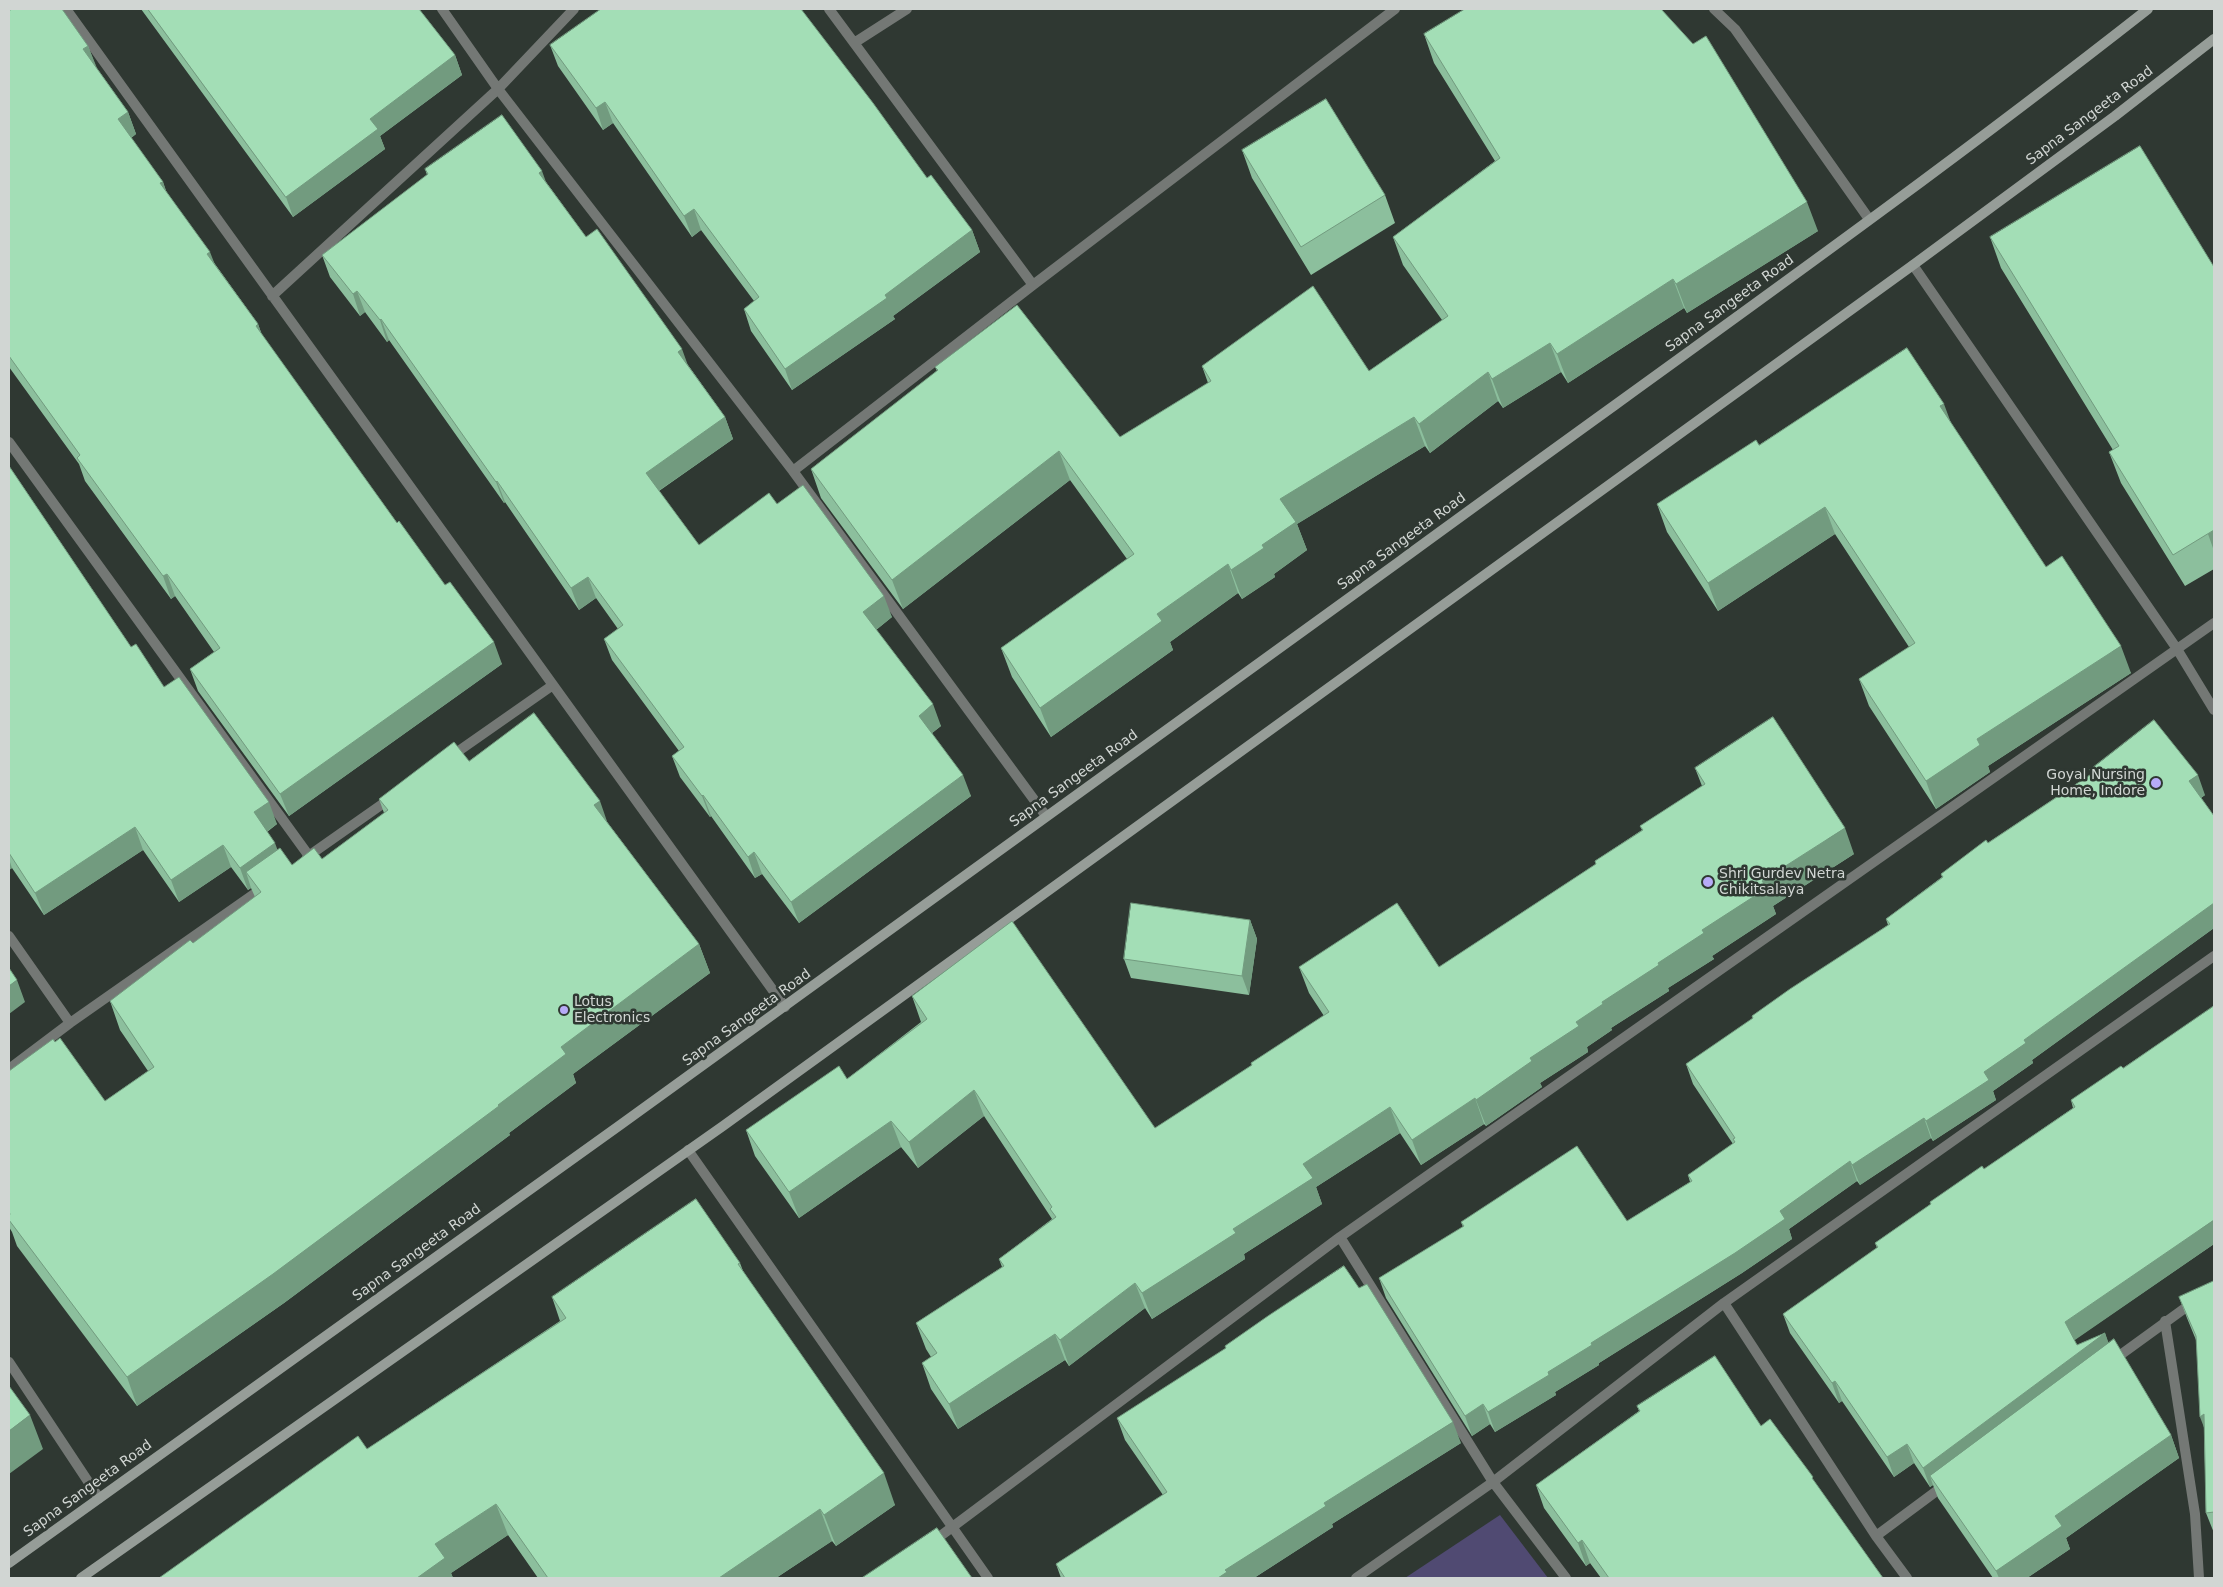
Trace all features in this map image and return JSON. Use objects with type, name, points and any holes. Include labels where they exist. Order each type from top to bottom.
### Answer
[{"type":"main road","name":"Sapna Sangeeta Road","points":[[9,1563],[785,1007],[1869,219],[2084,60],[2148,9]]},
{"type":"main road","name":"Sapna Sangeeta Road","points":[[81,1578],[688,1150],[1913,266],[2115,116],[2214,39]]},
{"type":"street","points":[[66,9],[785,1007]]},
{"type":"street","points":[[442,9],[498,89],[793,471],[1046,816]]},
{"type":"street","points":[[272,296],[498,89],[574,9]]},
{"type":"street","points":[[829,9],[1033,285]]},
{"type":"street","points":[[854,43],[907,9]]},
{"type":"street","points":[[793,471],[1395,9]]},
{"type":"street","points":[[1714,9],[1735,29],[1869,219]]},
{"type":"street","points":[[1913,266],[2177,649],[2214,710]]},
{"type":"street","points":[[9,442],[305,859],[398,793]]},
{"type":"street","points":[[921,1550],[953,1528],[1340,1237],[2214,623]]},
{"type":"street","points":[[439,764],[553,685]]},
{"type":"street","points":[[9,1069],[70,1023],[269,884]]},
{"type":"street","points":[[9,936],[70,1023]]},
{"type":"street","points":[[1356,1578],[1493,1482],[1724,1303],[2214,956]]},
{"type":"street","points":[[688,1150],[988,1578]]},
{"type":"street","points":[[1340,1237],[1493,1482],[1566,1578]]},
{"type":"street","points":[[2101,1369],[2214,1287]]},
{"type":"street","points":[[1724,1303],[1876,1536],[1907,1578]]},
{"type":"street","points":[[2165,1321],[2195,1514],[2199,1578]]},
{"type":"street","points":[[9,1362],[99,1498]]},
{"type":"street","points":[[1876,1536],[1957,1476]]},
{"type":"shaded area","points":[[1500,1515],[1548,1578],[1405,1578]]},
{"type":"building","points":[[12,9],[62,9],[88,46],[83,49],[128,112],[118,119],[163,182],[160,183],[210,252],[207,254],[258,324],[256,326],[397,523],[399,521],[445,585],[450,582],[494,642],[280,794],[190,669],[220,648],[167,574],[163,576],[77,458],[80,455],[9,356],[9,11]]},
{"type":"building","points":[[148,9],[419,9],[455,55],[370,119],[378,129],[286,197]]},
{"type":"building","points":[[601,9],[801,9],[873,103],[927,178],[931,175],[972,230],[885,295],[887,298],[785,369],[744,309],[759,297],[694,209],[684,216],[605,102],[596,108],[550,45]]},
{"type":"building","points":[[1465,9],[1661,9],[1693,44],[1706,36],[1807,202],[1676,284],[1673,279],[1557,354],[1550,343],[1492,379],[1488,372],[1419,424],[1414,417],[1280,499],[1296,522],[1262,545],[1264,548],[1231,570],[1228,564],[1157,614],[1162,621],[1040,708],[1001,648],[1134,554],[1059,451],[892,580],[811,469],[938,370],[935,367],[1017,305],[1120,437],[1211,381],[1202,366],[1313,286],[1369,371],[1448,316],[1393,237],[1500,158],[1424,34]]},
{"type":"building","points":[[1326,99],[1385,195],[1301,247],[1242,150]]},
{"type":"building","points":[[502,115],[542,171],[539,173],[586,237],[597,229],[682,349],[678,352],[725,417],[646,473],[699,545],[769,493],[777,504],[803,485],[884,596],[863,612],[933,704],[919,716],[963,775],[791,902],[754,852],[748,857],[672,756],[684,747],[604,639],[623,625],[588,577],[571,588],[381,319],[357,291],[353,294],[322,255],[428,174],[425,169]]},
{"type":"building","points":[[2140,146],[2214,267],[2214,530],[2173,555],[2109,452],[2119,446],[1990,237]]},
{"type":"building","points":[[1907,348],[1944,404],[1940,406],[2046,567],[2062,556],[2121,646],[1977,739],[1980,745],[1926,781],[1859,679],[1915,643],[1825,507],[1708,583],[1657,504],[1756,440],[1759,445]]},
{"type":"building","points":[[9,466],[131,647],[136,644],[164,687],[179,677],[269,802],[254,812],[275,843],[240,868],[223,845],[171,880],[135,827],[35,893],[9,853]]},
{"type":"building","points":[[534,713],[600,801],[594,805],[699,944],[561,1047],[566,1054],[499,1106],[273,1274],[127,1377],[9,1220],[9,1071],[53,1039],[55,1042],[60,1038],[105,1101],[154,1067],[110,1001],[190,940],[193,943],[261,892],[246,872],[280,848],[292,865],[314,848],[322,859],[388,810],[379,799],[454,742],[469,761]]},
{"type":"building","points":[[1773,717],[1845,828],[1762,881],[1767,888],[1702,930],[1704,933],[1602,1002],[1603,1004],[1576,1022],[1579,1026],[1530,1058],[1532,1061],[1476,1100],[1475,1098],[1412,1140],[1390,1107],[1303,1164],[1313,1178],[1233,1229],[1236,1233],[1142,1293],[1135,1283],[1060,1340],[1055,1334],[949,1404],[922,1363],[937,1353],[916,1323],[1004,1266],[999,1259],[1056,1217],[1050,1209],[1052,1207],[974,1090],[909,1142],[891,1121],[789,1192],[746,1130],[839,1066],[847,1079],[927,1019],[912,996],[1012,921],[1155,1128],[1329,1012],[1299,967],[1397,903],[1439,967],[1596,864],[1595,861],[1643,830],[1640,826],[1705,784],[1695,768]]},
{"type":"building","points":[[2154,720],[2198,775],[2189,781],[2214,816],[2214,903],[2024,1040],[2026,1043],[1984,1072],[1989,1080],[1926,1121],[1924,1118],[1852,1165],[1850,1161],[1780,1211],[1785,1219],[1735,1253],[1591,1343],[1592,1345],[1548,1372],[1549,1375],[1488,1412],[1483,1404],[1465,1416],[1379,1278],[1464,1226],[1461,1222],[1577,1146],[1627,1221],[1692,1181],[1688,1175],[1735,1142],[1733,1139],[1735,1138],[1686,1064],[1753,1018],[1752,1016],[1790,989],[1890,924],[1886,919],[1943,877],[1941,874],[1986,840],[1988,843],[2093,773],[2090,770]]},
{"type":"building","points":[[1131,903],[1250,920],[1242,976],[1124,959]]},
{"type":"building","points":[[9,968],[17,980],[9,986]]},
{"type":"building","points":[[2214,1006],[2214,1220],[2065,1322],[2077,1345],[2105,1333],[1923,1468],[1907,1444],[1887,1457],[1835,1381],[1832,1383],[1783,1314],[1878,1247],[1875,1243],[1931,1204],[1930,1202],[1982,1166],[1984,1169],[2075,1107],[2071,1100],[2121,1066],[2123,1068]]},
{"type":"building","points":[[696,1199],[740,1263],[738,1264],[884,1473],[824,1515],[820,1509],[719,1578],[548,1578],[496,1504],[435,1544],[445,1558],[417,1578],[159,1578],[358,1436],[367,1449],[566,1318],[552,1297]]},
{"type":"building","points":[[1344,1266],[1359,1288],[1367,1284],[1453,1422],[1324,1503],[1326,1506],[1225,1570],[1227,1572],[1218,1578],[1065,1578],[1056,1564],[1167,1492],[1117,1418],[1226,1348],[1225,1346],[1268,1316]]},
{"type":"building","points":[[2214,1281],[2214,1512],[2206,1513],[2204,1414],[2200,1417],[2196,1336],[2179,1297]]},
{"type":"building","points":[[2114,1339],[2171,1435],[2055,1516],[2062,1526],[1996,1571],[1930,1476]]},
{"type":"building","points":[[1715,1356],[1761,1426],[1770,1419],[1883,1578],[1609,1578],[1582,1540],[1578,1543],[1536,1485],[1640,1411],[1637,1406]]},
{"type":"building","points":[[9,1386],[30,1415],[9,1431]]},
{"type":"building","points":[[937,1528],[972,1578],[862,1578]]},
{"type":"place","name":"Goyal Nursing Home, Indore","points":[[2156,783]]},
{"type":"place","name":"Shri Gurdev Netra Chikitsalaya","points":[[1708,882]]},
{"type":"place","name":"Lotus Electronics","points":[[564,1010]]}]
